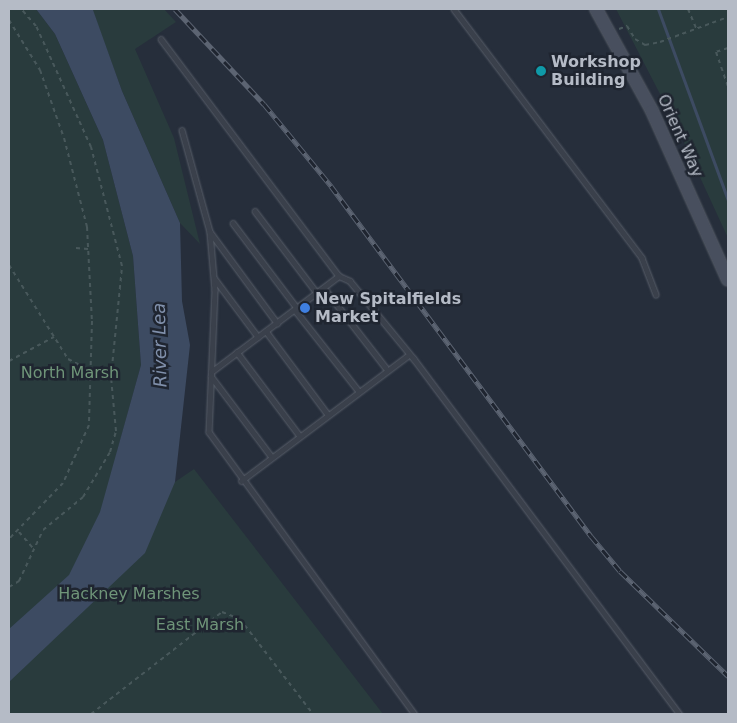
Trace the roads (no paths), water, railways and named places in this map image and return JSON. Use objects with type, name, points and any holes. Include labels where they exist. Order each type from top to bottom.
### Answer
[{"type":"street","name":"Orient Way","points":[[596,9],[652,111],[728,280]]},
{"type":"lane","points":[[454,9],[642,258],[656,294]]},
{"type":"lane","points":[[160,39],[339,276],[350,281],[409,355],[678,714]]},
{"type":"lane","points":[[182,130],[210,232],[214,278],[209,432],[241,481],[414,714]]},
{"type":"lane","points":[[255,211],[317,293]]},
{"type":"lane","points":[[233,223],[358,390]]},
{"type":"lane","points":[[210,232],[277,323]]},
{"type":"lane","points":[[211,374],[237,352],[339,276]]},
{"type":"lane","points":[[214,278],[258,337]]},
{"type":"lane","points":[[324,288],[386,368]]},
{"type":"lane","points":[[266,331],[328,413]]},
{"type":"lane","points":[[237,352],[299,435]]},
{"type":"lane","points":[[241,481],[386,368],[409,355]]},
{"type":"lane","points":[[211,374],[271,456]]},
{"type":"water","name":"River Lea","points":[[36,9],[93,10],[122,91],[180,223],[182,301],[190,345],[175,482],[145,553],[9,682],[9,629],[69,575],[100,512],[141,365],[133,256],[103,140],[55,34]]},
{"type":"waterway","points":[[658,9],[728,200]]},
{"type":"railway","points":[[175,9],[264,104],[331,186],[591,536],[620,571],[728,676]]},
{"type":"place","name":"Workshop Building","points":[[541,71]]},
{"type":"place","name":"New Spitalfields Market","points":[[305,308]]},
{"type":"park label","name":"North Marsh","points":[[70,373]]},
{"type":"park label","name":"Hackney Marshes","points":[[129,594]]},
{"type":"park label","name":"East Marsh","points":[[200,625]]}]
